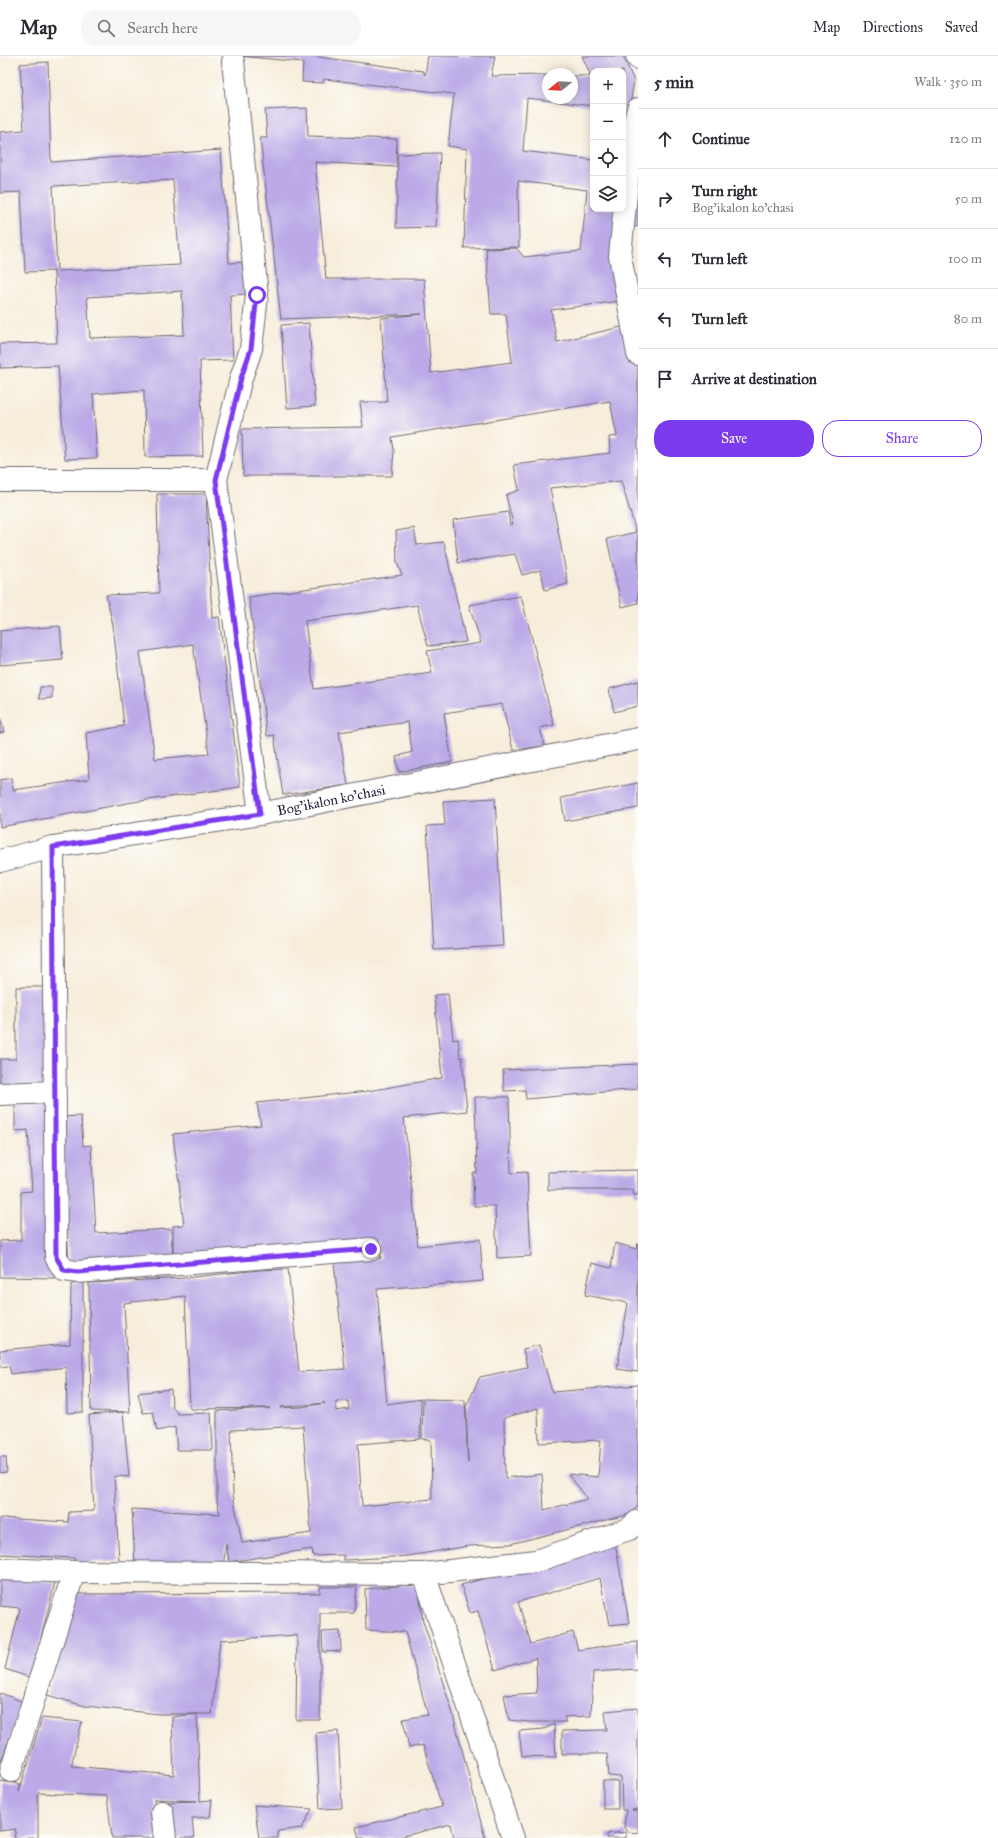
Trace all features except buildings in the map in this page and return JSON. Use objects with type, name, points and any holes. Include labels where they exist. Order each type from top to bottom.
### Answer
[{"type":"street","points":[[234,61],[257,295],[251,349],[241,378],[216,480],[260,814]]},
{"type":"street","points":[[638,109],[632,132],[620,256],[638,354]]},
{"type":"street","points":[[0,480],[216,480]]},
{"type":"street","name":"Bog'ikalon ko'chasi","points":[[0,862],[53,847],[260,814],[638,738]]},
{"type":"street","points":[[53,847],[56,1257],[64,1270],[77,1272],[371,1249]]},
{"type":"street","points":[[0,1094],[54,1092]]},
{"type":"street","points":[[0,1569],[74,1572],[424,1574],[536,1561],[629,1529],[638,1521]]},
{"type":"street","points":[[11,1771],[74,1572]]},
{"type":"street","points":[[424,1574],[513,1838]]},
{"type":"street","points":[[162,1812],[165,1838]]},
{"type":"route","points":[[257,295],[251,349],[241,378],[216,480],[260,814],[53,847],[56,1257],[64,1270],[77,1272],[371,1249]]}]
